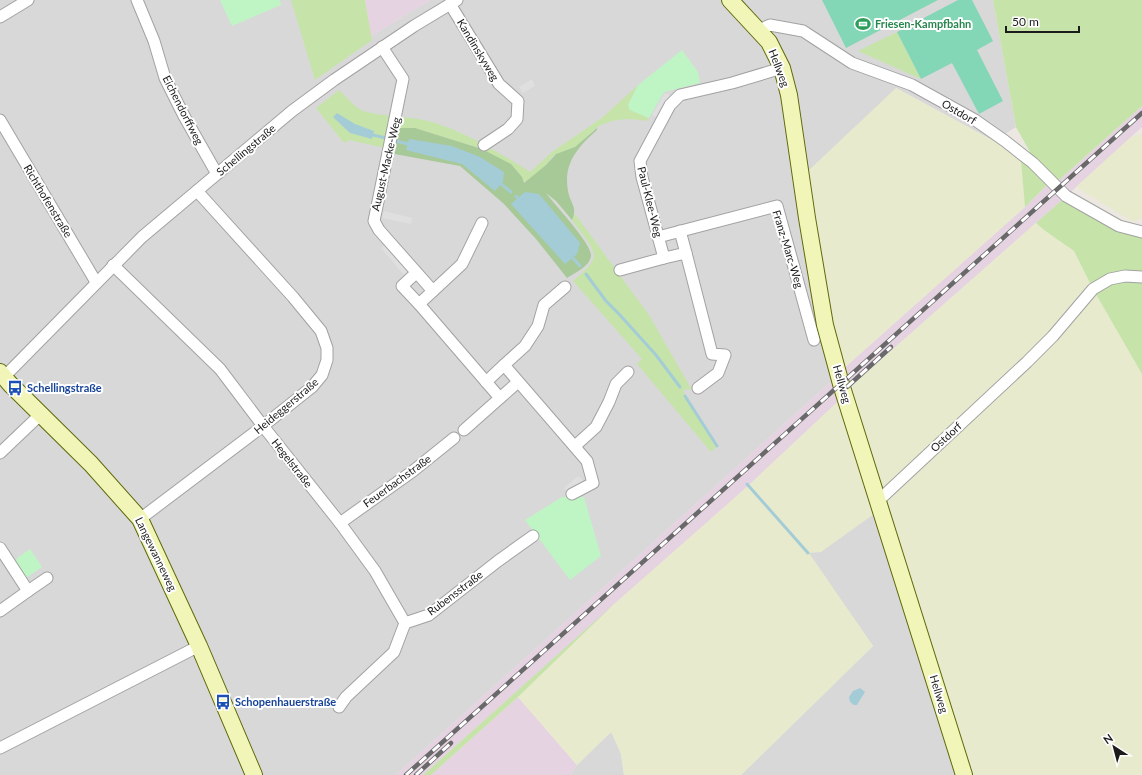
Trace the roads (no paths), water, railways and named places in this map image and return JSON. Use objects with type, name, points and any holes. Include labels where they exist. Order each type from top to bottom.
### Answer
[{"type":"street","points":[[0,18],[28,0]]},
{"type":"street","name":"Eichendorffweg","points":[[137,0],[154,41],[165,78],[184,116],[217,174]]},
{"type":"street","name":"Hellweg","points":[[730,0],[769,42],[782,68],[789,95],[807,218],[825,325],[841,384],[964,775]]},
{"type":"street","name":"Schellingstraße","points":[[2,374],[142,237],[217,174],[316,93],[382,47],[454,2]]},
{"type":"street","name":"Kandinskyweg","points":[[454,2],[499,84],[518,101],[518,119],[508,129],[484,145]]},
{"type":"street","name":"Ostdorf","points":[[759,30],[770,25],[803,31],[852,63],[912,85],[975,120],[1005,141],[1033,163],[1066,196],[1119,226],[1142,232]]},
{"type":"street","name":"August-Macke-Weg","points":[[382,47],[403,79],[374,221],[379,230],[433,291]]},
{"type":"street","name":"Paul-Klee-Weg","points":[[664,258],[642,177],[640,161],[670,104],[680,95],[732,83],[782,68]]},
{"type":"street","name":"Richthofenstraße","points":[[0,120],[96,282]]},
{"type":"street","name":"Heideggerstraße","points":[[140,519],[263,426],[317,382],[325,368],[327,360],[326,342],[322,331],[294,297],[197,191]]},
{"type":"street","name":"Franz-Marc-Weg","points":[[658,237],[777,206],[814,340]]},
{"type":"street","points":[[418,304],[462,264],[482,223]]},
{"type":"street","name":"Paul-Klee-Weg","points":[[680,231],[712,354],[725,355],[718,373],[698,388]]},
{"type":"street","points":[[620,270],[686,253]]},
{"type":"street","name":"Hegelstraße","points":[[113,265],[220,369],[375,570],[405,623]]},
{"type":"street","points":[[416,273],[402,286],[500,398]]},
{"type":"street","name":"Ostdorf","points":[[878,501],[1027,362],[1053,336],[1093,289],[1110,279],[1125,276],[1142,277]]},
{"type":"street","points":[[486,382],[525,346],[538,326],[544,305],[565,287]]},
{"type":"street","points":[[504,365],[587,461],[593,483],[572,494]]},
{"type":"street","points":[[575,446],[596,427],[609,402],[616,384],[628,372]]},
{"type":"street","name":"Langewanneweg","points":[[2,374],[91,464],[140,519],[199,646],[254,775]]},
{"type":"street","points":[[464,430],[518,382]]},
{"type":"street","points":[[0,453],[41,414]]},
{"type":"street","name":"Feuerbachstraße","points":[[340,523],[413,471],[454,438]]},
{"type":"street","name":"Rubensstraße","points":[[405,623],[429,615],[479,575],[533,536]]},
{"type":"street","points":[[0,548],[28,591]]},
{"type":"street","points":[[0,611],[47,578]]},
{"type":"street","points":[[339,707],[346,697],[394,652],[405,623]]},
{"type":"street","points":[[0,748],[199,646]]},
{"type":"water","points":[[337,113],[355,124],[374,131],[372,139],[350,133],[333,117]]},
{"type":"water","points":[[409,139],[452,146],[480,157],[504,172],[503,182],[495,191],[462,164],[406,150]]},
{"type":"water","points":[[525,192],[539,194],[580,243],[577,254],[565,264],[511,204]]},
{"type":"water","points":[[860,688],[865,692],[857,705],[854,705],[850,702],[849,697],[853,691]]},
{"type":"waterway","points":[[373,135],[386,138]]},
{"type":"waterway","points":[[396,141],[408,144]]},
{"type":"waterway","points":[[501,184],[511,192]]},
{"type":"waterway","points":[[573,258],[580,266]]},
{"type":"waterway","points":[[586,274],[606,301],[656,355],[680,387]]},
{"type":"waterway","points":[[685,396],[717,446]]},
{"type":"waterway","points":[[747,484],[808,553]]},
{"type":"railway","points":[[406,775],[1142,113]]},
{"type":"railway","points":[[847,387],[891,347]]},
{"type":"railway","points":[[416,775],[451,743]]},
{"type":"place","name":"Friesen-Kampfbahn","points":[[863,24]]},
{"type":"place","name":"Schellingstraße","points":[[15,388]]},
{"type":"place","name":"Schopenhauerstraße","points":[[223,702]]}]
